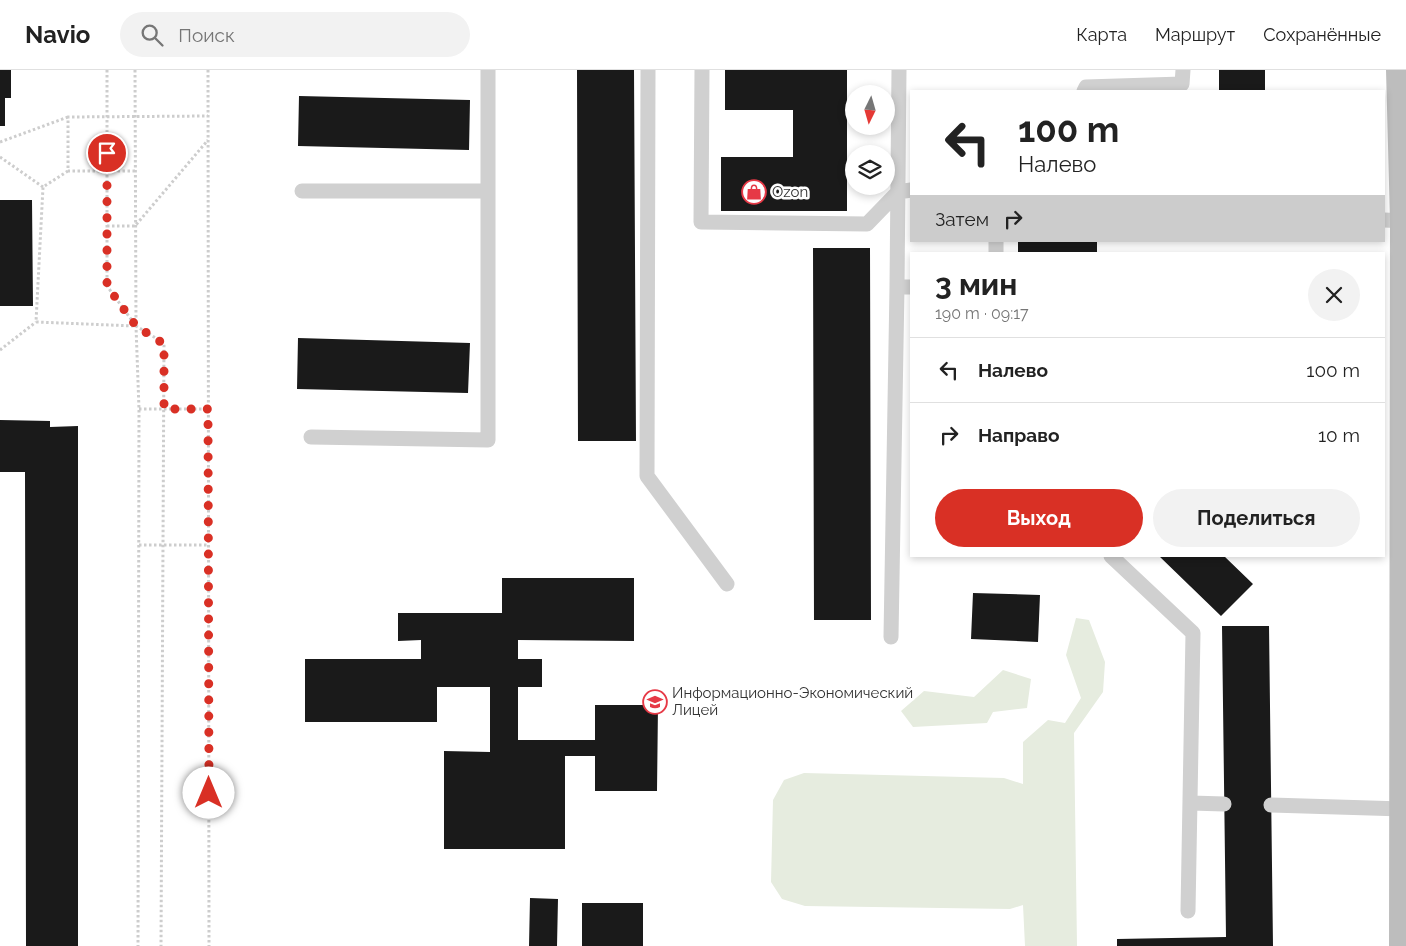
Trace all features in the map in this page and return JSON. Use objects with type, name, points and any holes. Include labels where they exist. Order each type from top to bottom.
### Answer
[{"type":"main road","points":[[1400,70],[1398,221],[1403,946]]},
{"type":"lane","points":[[311,437],[488,440],[488,70]]},
{"type":"lane","points":[[648,70],[647,476],[727,584]]},
{"type":"lane","points":[[702,70],[701,222],[867,224],[904,191]]},
{"type":"lane","points":[[891,637],[904,287],[904,191],[899,70]]},
{"type":"lane","points":[[1084,90],[1086,87],[1182,84],[1183,70]]},
{"type":"lane","points":[[302,190],[488,191]]},
{"type":"lane","points":[[1112,557],[1193,632],[1188,911]]},
{"type":"lane","points":[[1191,802],[1224,804]]},
{"type":"lane","points":[[1271,805],[1403,809]]},
{"type":"path","points":[[107,70],[107,286],[136,326],[164,344],[162,946]]},
{"type":"path","points":[[135,70],[136,326],[139,409],[138,946]]},
{"type":"path","points":[[208,70],[209,946]]},
{"type":"path","points":[[0,142],[68,117],[208,116]]},
{"type":"path","points":[[68,117],[68,171]]},
{"type":"path","points":[[107,226],[135,226],[208,140]]},
{"type":"path","points":[[0,157],[42,187]]},
{"type":"path","points":[[42,187],[68,171],[135,171]]},
{"type":"path","points":[[36,322],[42,187]]},
{"type":"path","points":[[0,350],[36,322],[136,326]]},
{"type":"path","points":[[139,409],[208,409]]},
{"type":"path","points":[[139,545],[208,545]]},
{"type":"shaded area","points":[[1076,618],[1089,620],[1105,662],[1103,692],[1074,733],[1077,946],[1025,946],[1023,905],[1010,909],[805,906],[782,899],[771,882],[773,800],[784,780],[804,773],[1004,778],[1023,784],[1023,742],[1048,720],[1065,723],[1081,698],[1066,655]]},
{"type":"shaded area","points":[[1003,670],[1031,679],[1027,708],[993,712],[987,723],[913,727],[901,711],[924,691],[974,697]]},
{"type":"building","points":[[0,70],[11,70],[11,98],[5,98],[5,126],[0,126]]},
{"type":"building","points":[[577,70],[634,70],[636,441],[578,441]]},
{"type":"building","points":[[725,70],[847,70],[847,85],[845,85],[845,135],[847,135],[847,145],[845,145],[845,195],[847,195],[847,211],[721,211],[721,157],[793,157],[793,110],[725,110]]},
{"type":"building","points":[[1219,70],[1265,70],[1265,90],[1219,90]]},
{"type":"building","points":[[299,96],[470,100],[469,150],[298,146]]},
{"type":"building","points":[[0,200],[32,200],[33,306],[0,306]]},
{"type":"building","points":[[1018,242],[1097,242],[1097,252],[1018,252]]},
{"type":"building","points":[[813,248],[870,248],[871,620],[814,620]]},
{"type":"building","points":[[298,338],[470,343],[468,393],[297,389]]},
{"type":"building","points":[[0,420],[50,421],[50,427],[78,426],[78,946],[26,946],[25,472],[0,472]]},
{"type":"building","points":[[1160,557],[1225,557],[1253,584],[1221,616]]},
{"type":"building","points":[[502,578],[634,578],[634,641],[518,640],[518,659],[542,659],[542,687],[518,687],[518,740],[595,740],[595,705],[658,705],[657,791],[595,791],[595,756],[565,756],[565,849],[444,849],[444,751],[490,752],[490,687],[437,687],[437,722],[305,722],[305,659],[421,659],[421,640],[398,641],[398,613],[502,613]]},
{"type":"building","points":[[973,593],[1040,595],[1038,642],[971,639]]},
{"type":"building","points":[[1222,626],[1269,626],[1273,946],[1117,946],[1117,939],[1226,937]]},
{"type":"building","points":[[530,898],[558,899],[557,946],[529,946]]},
{"type":"building","points":[[582,903],[643,903],[643,946],[582,946]]},
{"type":"place","name":"Ozon","points":[[754,192]]},
{"type":"place","name":"Информационно-Экономический Лицей","points":[[655,702]]},
{"type":"route","points":[[107,153],[107,286],[136,326],[164,344],[164,409],[208,409],[209,793]]}]
